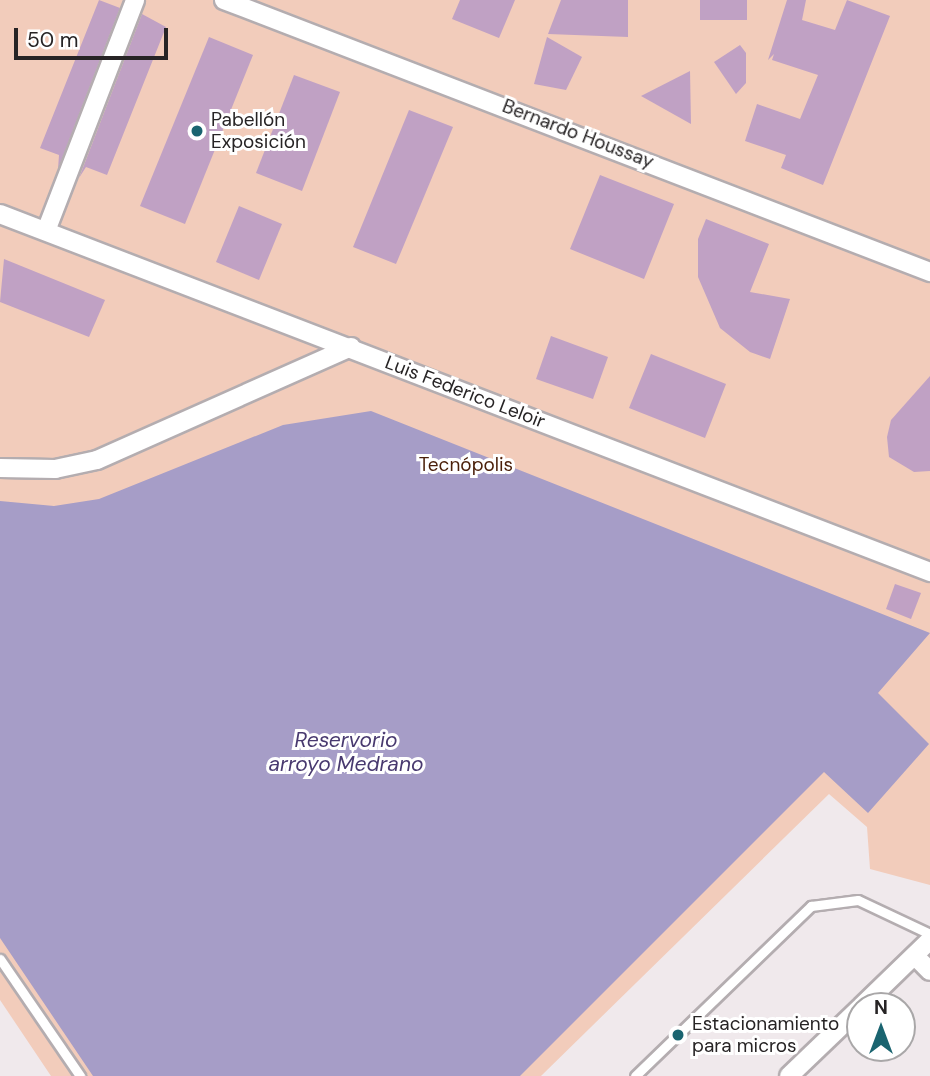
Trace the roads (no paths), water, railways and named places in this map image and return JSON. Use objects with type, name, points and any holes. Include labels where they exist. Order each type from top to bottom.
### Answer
[{"type":"street","points":[[46,231],[135,0]]},
{"type":"street","name":"Bernardo Houssay","points":[[224,0],[930,272]]},
{"type":"street","name":"Luis Federico Leloir","points":[[0,214],[930,572]]},
{"type":"street","points":[[0,468],[55,469],[97,460],[351,347]]},
{"type":"street","points":[[877,992],[930,940]]},
{"type":"street","points":[[915,956],[930,971]]},
{"type":"street","points":[[789,1076],[846,1021]]},
{"type":"lane","points":[[635,1076],[811,906],[858,900],[930,934]]},
{"type":"lane","points":[[0,959],[80,1076]]},
{"type":"water","name":"Reservorio arroyo Medrano","points":[[371,411],[930,633],[878,693],[929,744],[868,813],[824,772],[520,1076],[93,1076],[0,938],[0,501],[54,506],[99,499],[283,425]]},
{"type":"place","name":"Pabellón Exposición","points":[[197,131]]},
{"type":"place","name":"Estacionamiento para micros","points":[[678,1035]]},
{"type":"park label","name":"Tecnópolis","points":[[466,465]]}]
